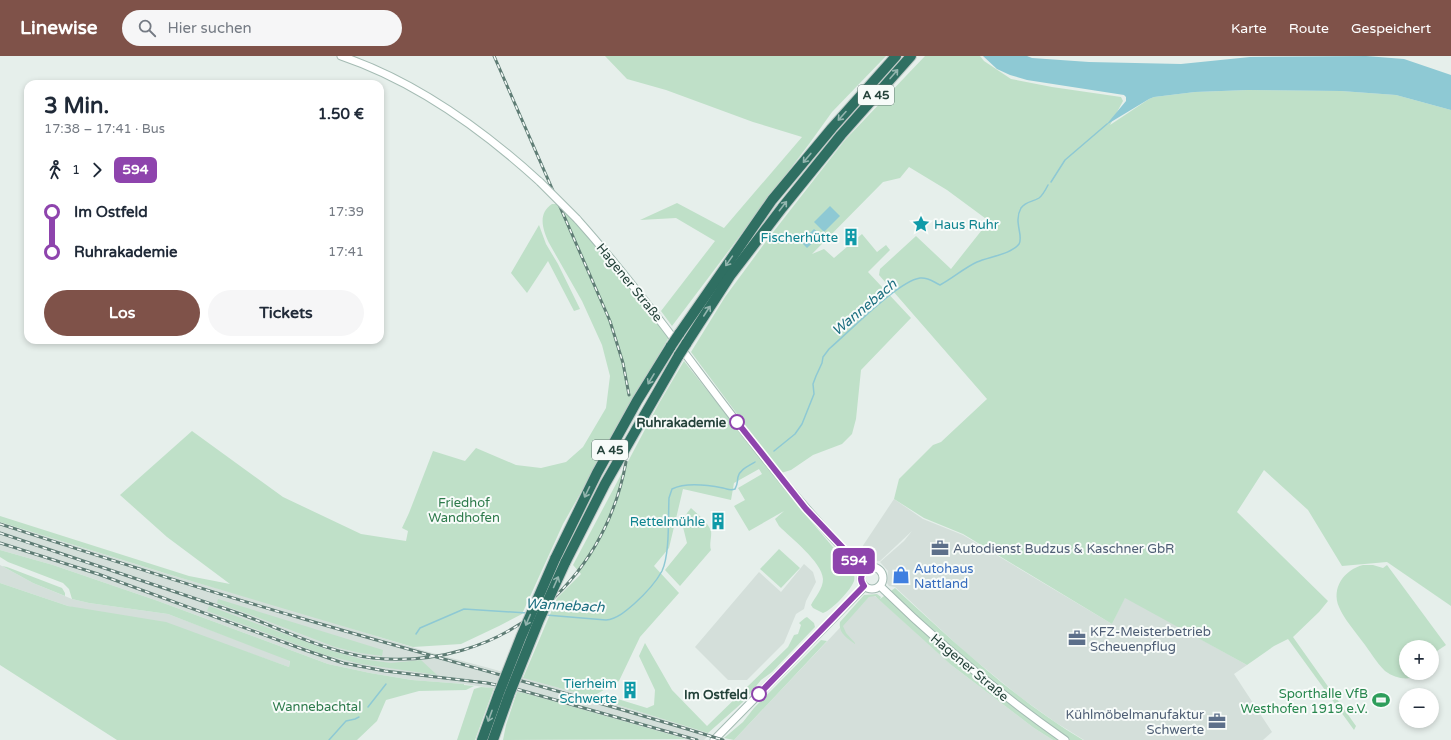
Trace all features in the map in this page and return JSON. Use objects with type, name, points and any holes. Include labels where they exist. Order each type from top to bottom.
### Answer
[{"type":"highway","name":"A 45","points":[[482,740],[521,637],[555,559],[597,473],[637,401],[679,334],[772,200],[832,128],[896,56]]},
{"type":"highway","name":"A 45","points":[[493,740],[509,695],[565,563],[605,484],[679,355],[730,276],[782,208],[841,135],[911,56]]},
{"type":"main road","name":"Hagener Straße","points":[[341,56],[392,78],[447,109],[494,142],[540,182],[577,219],[641,295],[768,462],[819,524],[864,570]]},
{"type":"main road","points":[[870,567],[879,570],[883,580],[880,586],[874,589],[867,589],[864,586],[861,582],[861,578],[864,570],[870,567]]},
{"type":"main road","points":[[714,740],[864,586]]},
{"type":"main road","name":"Hagener Straße","points":[[880,586],[928,632],[995,689],[1065,740]]},
{"type":"shaded area","points":[[894,499],[923,519],[963,535],[1112,624],[1125,597],[1247,665],[1234,674],[1272,732],[1263,740],[1084,740],[1055,722],[1020,697],[965,652],[895,587],[889,586],[887,583],[888,571],[880,562],[904,541],[912,531],[880,561],[867,562],[858,553]]},
{"type":"shaded area","points":[[0,522],[425,651],[592,697],[708,733],[708,736],[704,740],[688,740],[517,692],[464,684],[412,680],[328,664],[158,601],[53,565],[0,550]]},
{"type":"shaded area","points":[[804,564],[813,572],[816,582],[806,601],[804,609],[796,614],[784,643],[747,680],[728,680],[695,647],[759,572],[781,592]]},
{"type":"shaded area","points":[[0,565],[33,583],[72,599],[89,603],[168,614],[290,660],[289,667],[235,648],[68,606],[0,583]]},
{"type":"shaded area","points":[[873,595],[950,664],[1034,728],[1053,740],[734,740],[869,597]]},
{"type":"green space","points":[[605,56],[886,56],[832,112],[672,326],[661,311],[715,241],[676,218],[640,220],[677,203],[724,228],[802,137],[753,122],[666,90],[627,79]]},
{"type":"green space","points":[[925,56],[980,56],[984,61],[1011,79],[1052,87],[1121,97],[1123,101],[1110,125],[1154,97],[1195,92],[1248,90],[1341,91],[1396,95],[1451,110],[1451,606],[1387,562],[1342,566],[1308,510],[1264,470],[1237,512],[1328,601],[1319,612],[1293,637],[1356,726],[1354,730],[1288,639],[1274,646],[1247,665],[1125,598],[1112,624],[963,534],[924,518],[894,499],[899,479],[933,445],[941,442],[987,399],[879,275],[880,269],[916,236],[951,269],[989,221],[947,190],[909,167],[900,178],[883,182],[812,254],[824,249],[834,258],[862,234],[877,252],[886,245],[890,250],[868,272],[911,318],[861,370],[856,419],[852,434],[842,444],[813,455],[791,470],[781,473],[691,352],[725,297],[767,240],[845,140]]},
{"type":"green space","name":"Friedhof Wandhofen","points":[[552,204],[558,204],[595,245],[669,337],[563,524],[522,614],[461,644],[413,647],[0,522],[0,516],[189,576],[230,584],[167,537],[120,495],[192,431],[283,497],[361,534],[406,541],[408,531],[402,528],[433,451],[465,461],[476,448],[516,465],[541,468],[566,462],[583,447],[606,408],[610,376],[602,345],[582,301],[549,243],[543,228],[544,212]]},
{"type":"green space","points":[[539,225],[546,244],[558,264],[580,309],[574,311],[548,261],[527,293],[511,273]]},
{"type":"green space","points":[[684,361],[799,507],[854,572],[854,581],[852,585],[841,599],[831,608],[823,613],[813,608],[811,605],[823,583],[821,572],[812,558],[779,526],[775,519],[784,511],[749,531],[734,506],[745,500],[738,488],[762,474],[759,469],[734,483],[731,500],[683,489],[669,548],[654,566],[679,593],[640,637],[619,681],[597,694],[647,708],[654,705],[655,690],[639,656],[645,643],[672,690],[707,726],[788,647],[794,635],[798,634],[801,625],[799,623],[807,617],[814,623],[815,627],[772,672],[761,680],[743,702],[708,733],[592,697],[523,678],[557,598],[581,574],[573,565],[658,405]]},
{"type":"green space","points":[[691,508],[710,528],[711,550],[680,586],[665,570],[687,543],[682,523]]},
{"type":"green space","points":[[779,549],[800,568],[781,588],[760,569]]},
{"type":"green space","name":"Wannebachtal","points":[[0,550],[53,565],[158,601],[328,664],[412,680],[474,686],[466,690],[419,691],[386,700],[377,721],[357,740],[117,740],[0,665],[0,583],[68,606],[166,622],[289,667],[290,661],[168,614],[89,603],[72,599],[69,589],[63,583],[8,562],[0,557]]},
{"type":"green space","points":[[1373,565],[1383,568],[1387,565],[1446,645],[1439,650],[1439,640],[1399,640],[1399,678],[1385,671],[1350,625],[1341,611],[1337,600],[1338,587],[1341,581],[1345,575],[1356,567]]},
{"type":"green space","points":[[2,566],[62,588],[65,596],[33,583]]},
{"type":"green space","points":[[895,588],[985,669],[1057,724],[1083,740],[1053,740],[1034,728],[950,664],[875,596],[869,597],[843,626],[846,633],[855,644],[849,640],[840,629],[840,622],[864,595],[877,594],[881,597],[880,599]]},
{"type":"green space","points":[[218,599],[383,650],[382,656],[335,647],[217,603]]},
{"type":"green space","points":[[209,606],[328,650],[361,659],[391,663],[421,660],[437,675],[361,664],[325,655],[207,611]]},
{"type":"green space","points":[[821,640],[827,641],[734,740],[724,738],[743,722],[754,708]]},
{"type":"green space","points":[[481,687],[494,688],[475,740],[457,740],[474,689]]},
{"type":"green space","points":[[517,692],[686,739],[503,740],[506,725]]},
{"type":"water","points":[[983,56],[1027,56],[1032,58],[1089,62],[1181,64],[1250,57],[1366,56],[1404,59],[1451,75],[1451,110],[1396,95],[1341,91],[1248,90],[1195,92],[1154,97],[1106,125],[1126,101],[1126,97],[1124,95],[1027,80],[997,69]]},
{"type":"water","points":[[830,206],[840,216],[824,232],[814,222]]},
{"type":"water","points":[[814,229],[821,235],[807,248],[801,242]]},
{"type":"waterway","name":"Wannebach","points":[[1051,182],[1065,160],[1107,124]]},
{"type":"waterway","name":"Wannebach","points":[[774,451],[795,434],[802,424],[814,394],[813,384],[823,357],[829,349],[873,309],[899,288],[911,281],[923,278],[940,285],[977,262],[1006,253],[1016,247],[1020,241],[1018,218],[1021,208],[1025,204],[1039,198],[1048,185]]},
{"type":"waterway","name":"Wannebach","points":[[546,615],[606,620],[614,618],[625,612],[646,593],[662,571],[665,564],[668,536],[669,498],[672,489],[684,485],[697,485],[733,490],[737,486],[739,474],[755,462]]},
{"type":"waterway","name":"Wannebach","points":[[416,634],[420,628],[464,609],[527,613]]},
{"type":"waterway","name":"Wannebach","points":[[368,707],[386,684]]},
{"type":"waterway","name":"Wannebach","points":[[329,740],[346,721],[359,717]]},
{"type":"railway","points":[[494,56],[610,321],[623,363],[629,395]]},
{"type":"railway","points":[[0,533],[235,612],[338,651],[373,658],[419,658],[463,650],[503,634],[539,611],[570,581],[595,546],[614,506],[626,462]]},
{"type":"railway","points":[[0,524],[148,572],[350,633],[617,708],[723,740]]},
{"type":"railway","points":[[0,543],[98,574],[343,663],[385,671],[487,683],[520,690],[697,740]]},
{"type":"bus line","name":"594","points":[[737,422],[806,509],[844,551],[864,570],[861,582],[864,586],[759,694]]},
{"type":"place","name":"Haus Ruhr","points":[[921,224]]},
{"type":"place","name":"Fischerhütte","points":[[851,237]]},
{"type":"place","name":"Ruhrakademie","points":[[737,422]]},
{"type":"place","name":"Rettelmühle","points":[[718,521]]},
{"type":"place","name":"Autodienst Budzus & Kaschner GbR","points":[[940,548]]},
{"type":"place","name":"Autohaus Nattland","points":[[901,575]]},
{"type":"place","name":"KFZ-Meisterbetrieb Scheuenpflug","points":[[1077,638]]},
{"type":"place","name":"Tierheim Schwerte","points":[[630,690]]},
{"type":"place","name":"Im Ostfeld","points":[[759,694]]},
{"type":"place","name":"Sporthalle VfB Westhofen 1919 e.V.","points":[[1381,700]]},
{"type":"place","name":"Kühlmöbelmanufaktur Schwerte","points":[[1217,721]]}]
